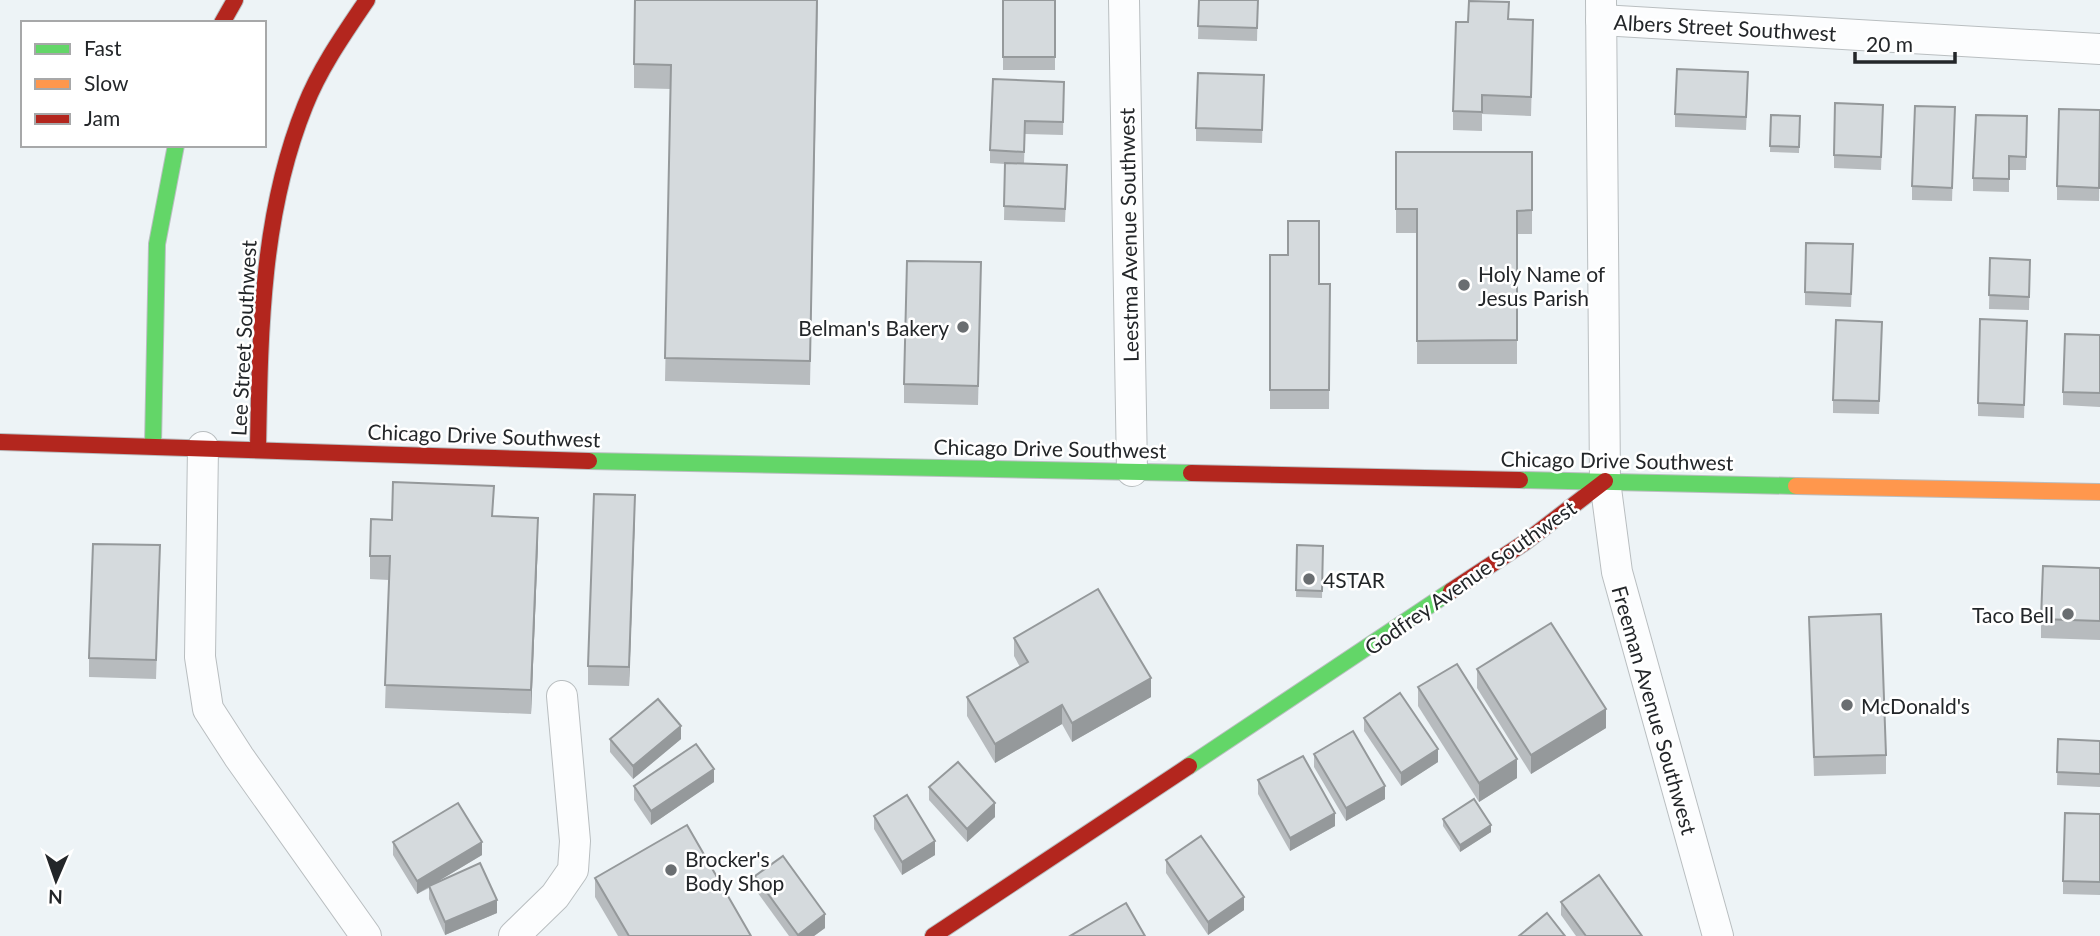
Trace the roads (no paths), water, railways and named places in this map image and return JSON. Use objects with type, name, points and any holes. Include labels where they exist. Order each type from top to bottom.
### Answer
[{"type":"main road","points":[[223,21],[234,0]]},
{"type":"main road","name":"Lee Street Southwest","points":[[258,449],[260,329],[268,247],[271,220],[288,145],[310,92],[341,33],[367,0]]},
{"type":"main road","points":[[153,445],[157,243],[176,147]]},
{"type":"main road","name":"Chicago Drive Southwest","points":[[0,442],[558,460],[2100,492]]},
{"type":"main road","name":"Godfrey Avenue Southwest","points":[[933,936],[1524,543],[1605,481]]},
{"type":"street","name":"Leestma Avenue Southwest","points":[[1124,0],[1132,471]]},
{"type":"street","name":"Albers Street Southwest","points":[[1601,10],[2100,49]]},
{"type":"street","points":[[1601,10],[1605,481]]},
{"type":"street","points":[[203,447],[204,543],[200,657],[208,709],[366,936]]},
{"type":"street","name":"Freeman Avenue Southwest","points":[[1605,481],[1617,572],[1718,936]]},
{"type":"street","points":[[514,936],[555,896],[573,870],[575,841],[562,696]]},
{"type":"place","name":"Holy Name of Jesus Parish","points":[[1464,285]]},
{"type":"place","name":"Belman's Bakery","points":[[963,327]]},
{"type":"place","name":"4STAR","points":[[1309,579]]},
{"type":"place","name":"Taco Bell","points":[[2068,614]]},
{"type":"place","name":"McDonald's","points":[[1847,705]]},
{"type":"place","name":"Brocker's Body Shop","points":[[671,870]]}]
